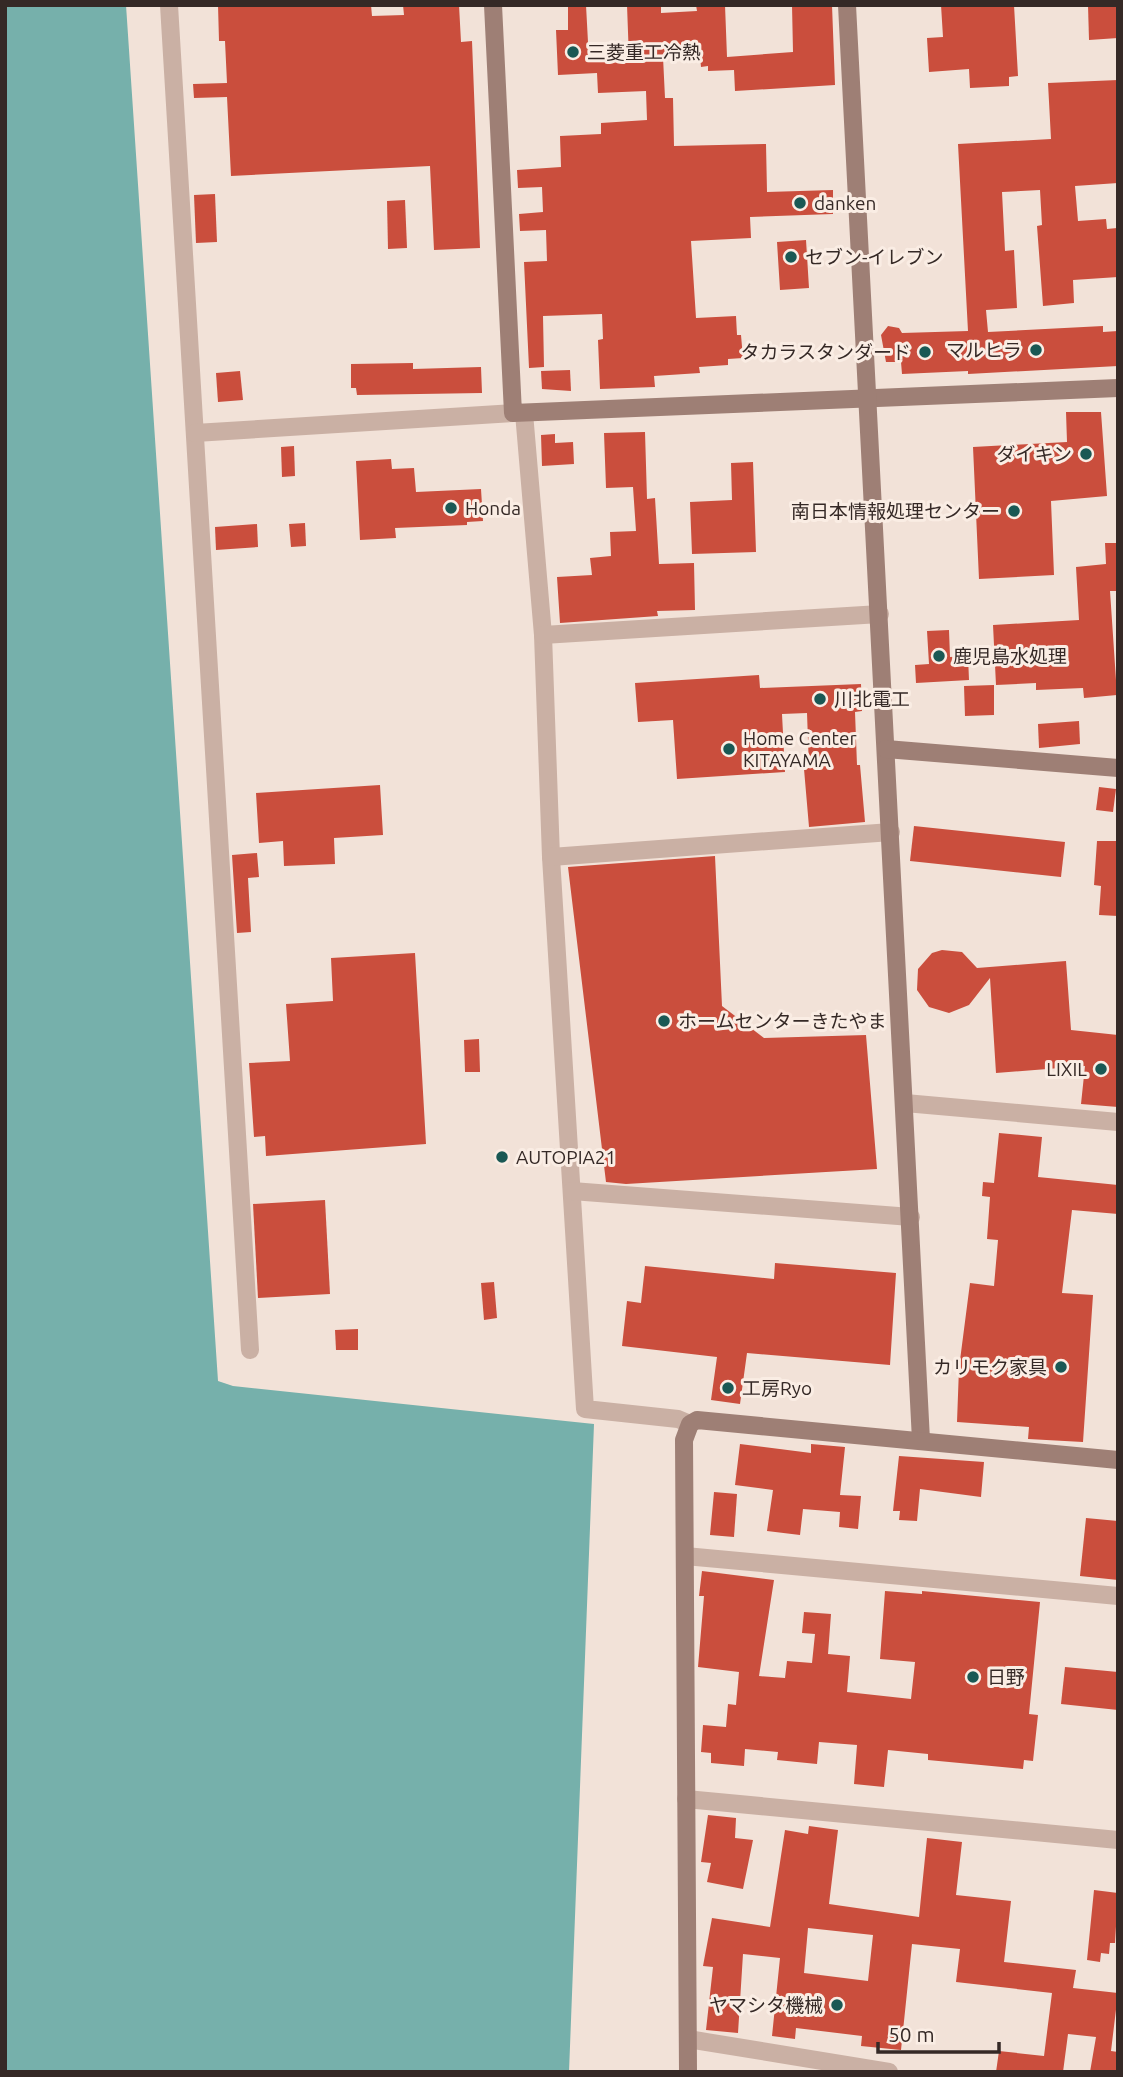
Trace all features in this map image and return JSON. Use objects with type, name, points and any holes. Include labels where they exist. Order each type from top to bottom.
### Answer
[{"type":"street","points":[[169,5],[250,1350]]},
{"type":"street","points":[[493,5],[518,413],[543,635],[551,858],[585,1409],[678,1419],[690,1424]]},
{"type":"street","points":[[847,5],[921,1440]]},
{"type":"street","points":[[195,433],[518,413],[1118,388]]},
{"type":"street","points":[[543,635],[880,614]]},
{"type":"street","points":[[887,749],[1118,768]]},
{"type":"street","points":[[551,858],[891,832]]},
{"type":"street","points":[[905,1103],[1118,1122]]},
{"type":"street","points":[[572,1191],[911,1217]]},
{"type":"street","points":[[688,2072],[684,1440],[690,1424],[697,1420],[1118,1460]]},
{"type":"street","points":[[684,1556],[1118,1596]]},
{"type":"street","points":[[686,1799],[1118,1840]]},
{"type":"street","points":[[688,2039],[825,2066],[889,2072]]},
{"type":"water","points":[[5,5],[126,5],[218,1381],[233,1386],[594,1424],[569,2072],[5,2072]]},
{"type":"building","points":[[218,5],[371,5],[372,16],[404,15],[403,5],[459,5],[461,42],[472,41],[480,248],[434,250],[430,166],[231,176],[227,97],[194,98],[193,84],[227,83],[225,41],[219,41]]},
{"type":"building","points":[[568,5],[586,5],[589,61],[629,59],[627,5],[661,5],[661,13],[697,11],[696,5],[725,5],[727,57],[793,52],[792,5],[832,5],[835,85],[735,91],[734,70],[708,71],[708,66],[701,67],[700,56],[663,57],[665,98],[673,98],[674,146],[766,144],[767,192],[833,190],[833,214],[750,217],[751,238],[691,241],[696,318],[736,316],[737,335],[741,335],[743,358],[728,359],[728,365],[699,367],[700,373],[654,376],[655,387],[600,389],[598,340],[603,339],[602,314],[543,316],[544,367],[529,368],[524,262],[547,261],[546,230],[520,231],[519,214],[543,212],[542,187],[518,188],[517,170],[561,167],[560,136],[601,134],[601,123],[647,120],[646,91],[598,93],[597,73],[558,75],[556,30],[568,30]]},
{"type":"building","points":[[941,5],[1014,5],[1018,76],[1009,77],[1009,86],[970,88],[969,69],[929,72],[927,38],[943,37]]},
{"type":"building","points":[[1088,5],[1118,5],[1118,38],[1089,40]]},
{"type":"building","points":[[1118,80],[1118,183],[1075,186],[1078,221],[1106,219],[1107,229],[1117,228],[1118,277],[1073,280],[1074,303],[1043,306],[1037,226],[1042,225],[1040,190],[1002,192],[1005,251],[1014,250],[1017,308],[986,310],[988,332],[1103,326],[1103,332],[1118,331],[1118,366],[968,374],[968,371],[902,374],[901,362],[886,362],[881,335],[888,326],[899,328],[902,333],[968,331],[958,144],[1051,139],[1048,83]]},
{"type":"building","points":[[215,194],[217,242],[196,243],[194,195]]},
{"type":"building","points":[[405,200],[407,248],[388,249],[387,201]]},
{"type":"building","points":[[806,240],[809,288],[780,290],[777,242]]},
{"type":"building","points":[[413,363],[413,369],[481,367],[482,393],[357,395],[356,388],[351,388],[351,364]]},
{"type":"building","points":[[570,370],[571,391],[542,389],[541,371]]},
{"type":"building","points":[[240,371],[243,400],[218,402],[216,373]]},
{"type":"building","name":"南日本情報処理センター","points":[[1066,412],[1101,412],[1107,496],[1051,501],[1054,575],[979,579],[973,447],[1067,442]]},
{"type":"building","points":[[645,432],[647,499],[655,498],[659,564],[694,563],[695,610],[657,611],[658,616],[560,623],[557,577],[592,575],[590,558],[611,556],[610,532],[636,531],[633,487],[606,488],[604,433]]},
{"type":"building","points":[[555,434],[555,443],[573,442],[574,464],[542,466],[541,435]]},
{"type":"building","points":[[294,446],[295,476],[282,477],[281,447]]},
{"type":"building","points":[[391,459],[392,469],[414,468],[416,492],[481,489],[483,521],[467,522],[467,525],[395,528],[396,538],[360,540],[356,461]]},
{"type":"building","points":[[753,462],[756,552],[692,554],[690,502],[732,500],[731,463]]},
{"type":"building","points":[[305,523],[306,546],[291,547],[289,524]]},
{"type":"building","points":[[257,524],[258,547],[216,550],[215,527]]},
{"type":"building","points":[[1105,543],[1118,543],[1118,591],[1110,591],[1117,695],[1084,698],[1083,688],[1036,690],[1036,683],[996,685],[993,625],[1079,620],[1076,567],[1106,564]]},
{"type":"building","name":"鹿児島水処理","points":[[949,630],[950,657],[968,656],[969,680],[916,683],[915,665],[929,664],[927,631]]},
{"type":"building","points":[[759,675],[760,688],[861,684],[862,711],[855,712],[857,765],[860,765],[865,822],[809,827],[804,769],[809,768],[807,713],[782,714],[785,772],[677,779],[673,720],[638,722],[635,683]]},
{"type":"building","points":[[994,685],[994,715],[965,716],[964,686]]},
{"type":"building","points":[[1079,721],[1080,744],[1039,748],[1038,724]]},
{"type":"building","points":[[380,785],[383,835],[334,838],[335,864],[284,866],[283,841],[259,843],[256,793]]},
{"type":"building","points":[[1099,787],[1116,789],[1113,812],[1096,810]]},
{"type":"building","points":[[914,826],[1065,842],[1061,877],[910,861]]},
{"type":"building","points":[[1097,841],[1118,841],[1118,916],[1099,915],[1101,886],[1094,885]]},
{"type":"building","points":[[257,853],[259,877],[248,878],[251,932],[237,933],[232,855]]},
{"type":"building","name":"ホームセンターきたやま","points":[[715,856],[722,1006],[764,1038],[866,1035],[877,1169],[626,1184],[606,1182],[568,867]]},
{"type":"building","points":[[942,950],[962,952],[977,968],[1066,961],[1071,1030],[1118,1035],[1118,1107],[1081,1104],[1085,1066],[996,1073],[990,978],[969,1005],[949,1013],[929,1007],[917,990],[918,969],[932,953]]},
{"type":"building","points":[[415,953],[426,1144],[266,1156],[265,1136],[254,1137],[249,1063],[290,1061],[286,1004],[333,1001],[331,958]]},
{"type":"building","points":[[479,1039],[480,1072],[465,1072],[464,1040]]},
{"type":"building","points":[[999,1133],[1042,1137],[1038,1177],[1118,1185],[1118,1214],[1072,1210],[1062,1293],[1093,1295],[1083,1442],[1028,1439],[1029,1427],[957,1422],[959,1368],[970,1283],[994,1286],[998,1240],[987,1239],[990,1197],[982,1196],[983,1182],[994,1183]]},
{"type":"building","points":[[325,1200],[330,1294],[258,1298],[253,1204]]},
{"type":"building","points":[[775,1263],[896,1273],[890,1365],[747,1353],[740,1404],[711,1400],[717,1357],[622,1346],[627,1301],[641,1303],[645,1266],[774,1279]]},
{"type":"building","points":[[494,1282],[497,1318],[484,1320],[481,1283]]},
{"type":"building","points":[[358,1329],[358,1350],[336,1350],[335,1330]]},
{"type":"building","points":[[740,1444],[811,1453],[811,1444],[845,1447],[840,1495],[861,1496],[858,1529],[839,1527],[840,1512],[803,1509],[800,1535],[767,1531],[773,1490],[735,1485]]},
{"type":"building","points":[[899,1456],[984,1462],[981,1497],[920,1489],[917,1521],[899,1520],[900,1511],[893,1511]]},
{"type":"building","points":[[714,1492],[737,1494],[734,1537],[710,1535]]},
{"type":"building","points":[[1086,1518],[1118,1521],[1118,1580],[1080,1576]]},
{"type":"building","name":"日野","points":[[702,1571],[774,1580],[759,1676],[785,1678],[787,1661],[812,1663],[815,1634],[802,1633],[804,1612],[831,1614],[828,1654],[850,1656],[847,1692],[911,1699],[915,1662],[880,1659],[885,1591],[922,1594],[922,1591],[1040,1602],[1029,1714],[1038,1715],[1033,1761],[1024,1760],[1023,1769],[928,1760],[928,1754],[888,1750],[884,1787],[854,1784],[857,1745],[819,1742],[817,1764],[777,1760],[778,1752],[745,1749],[744,1766],[711,1763],[711,1753],[701,1752],[703,1725],[726,1727],[728,1704],[736,1705],[739,1672],[698,1667],[704,1596],[699,1596]]},
{"type":"building","points":[[1065,1667],[1118,1672],[1118,1710],[1061,1704]]},
{"type":"building","points":[[708,1815],[736,1818],[735,1838],[753,1840],[743,1889],[707,1882],[711,1863],[701,1862]]},
{"type":"building","points":[[809,1826],[838,1830],[829,1904],[919,1917],[927,1838],[962,1842],[956,1895],[1011,1901],[1004,1962],[1076,1970],[1073,1988],[1118,1993],[1111,2051],[1118,2052],[1118,2072],[1090,2072],[1096,2037],[1068,2034],[1063,2072],[996,2072],[999,2051],[1044,2056],[1052,1993],[956,1982],[960,1949],[912,1944],[901,2050],[861,2046],[862,2036],[796,2028],[795,2039],[772,2036],[780,1958],[743,1954],[738,2033],[706,2030],[713,1967],[703,1966],[712,1918],[770,1927],[785,1830],[808,1834]],"holes":[[[808,1928],[873,1935],[868,1981],[804,1973]]]},
{"type":"building","points":[[1094,1890],[1118,1893],[1115,1943],[1110,1943],[1109,1954],[1101,1953],[1100,1962],[1087,1960]]},
{"type":"place","name":"三菱重工冷熱","points":[[573,52]]},
{"type":"place","name":"danken","points":[[800,203]]},
{"type":"place","name":"セブン-イレブン","points":[[791,257]]},
{"type":"place","name":"マルヒラ","points":[[1036,350]]},
{"type":"place","name":"タカラスタンダード","points":[[925,352]]},
{"type":"place","name":"ダイキン","points":[[1086,454]]},
{"type":"place","name":"Honda","points":[[451,508]]},
{"type":"place","name":"南日本情報処理センター","points":[[1014,511]]},
{"type":"place","name":"鹿児島水処理","points":[[939,656]]},
{"type":"place","name":"川北電工","points":[[820,699]]},
{"type":"place","name":"Home Center KITAYAMA","points":[[729,749]]},
{"type":"place","name":"ホームセンターきたやま","points":[[664,1021]]},
{"type":"place","name":"LIXIL","points":[[1101,1069]]},
{"type":"place","name":"AUTOPIA21","points":[[502,1157]]},
{"type":"place","name":"カリモク家具","points":[[1061,1367]]},
{"type":"place","name":"工房Ryo","points":[[728,1388]]},
{"type":"place","name":"日野","points":[[973,1677]]},
{"type":"place","name":"ヤマシタ機械","points":[[837,2005]]}]
